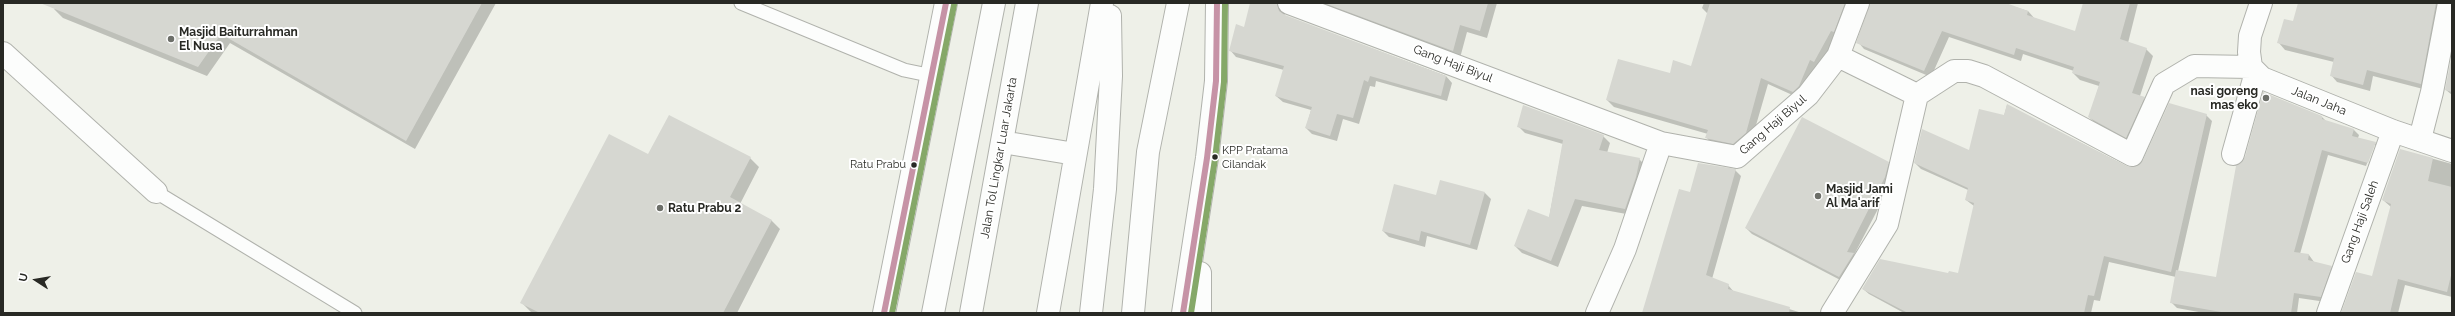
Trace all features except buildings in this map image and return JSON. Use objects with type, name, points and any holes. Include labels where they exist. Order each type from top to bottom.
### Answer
[{"type":"main road","points":[[884,313],[933,76],[946,3]]},
{"type":"main road","points":[[933,313],[994,3]]},
{"type":"main road","name":"Jalan Tol Lingkar Luar Jakarta","points":[[971,313],[1028,3]]},
{"type":"main road","points":[[1048,313],[1102,3]]},
{"type":"main road","points":[[1091,313],[1105,189],[1111,76],[1110,3]]},
{"type":"main road","points":[[1133,313],[1148,152],[1178,3]]},
{"type":"main road","points":[[1183,313],[1200,214],[1216,81],[1217,3]]},
{"type":"main road","name":"Gang Haji Biyul","points":[[1290,3],[1661,143],[1737,157],[1808,95],[1838,56]]},
{"type":"main road","points":[[1858,3],[1838,56],[1917,95]]},
{"type":"main road","points":[[2233,154],[2254,69],[2250,36],[2261,3]]},
{"type":"main road","points":[[2420,140],[2432,92],[2449,3]]},
{"type":"main road","points":[[3,53],[156,192]]},
{"type":"main road","points":[[1832,313],[1887,224],[1917,95],[1954,71],[1968,71],[1984,76],[2132,155],[2164,84],[2194,66],[2254,69]]},
{"type":"main road","name":"Jalan Jaha","points":[[2254,69],[2262,78],[2393,131],[2452,151]]},
{"type":"main road","name":"Gang Haji Saleh","points":[[2328,313],[2393,131]]},
{"type":"main road","points":[[1002,142],[1075,154]]},
{"type":"main road","points":[[1597,313],[1625,249],[1661,143]]},
{"type":"main road","points":[[1200,214],[1200,313]]},
{"type":"lane","points":[[741,3],[904,70],[933,76]]},
{"type":"lane","points":[[156,192],[355,313]]},
{"type":"transit line","points":[[884,313],[946,3]]},
{"type":"transit line","points":[[1183,313],[1207,158],[1216,81],[1217,3]]},
{"type":"transit line","points":[[1191,313],[1215,159],[1224,82],[1225,3]]},
{"type":"transit line","points":[[892,313],[954,5]]},
{"type":"place","name":"Masjid Baiturrahman El Nusa","points":[[171,39]]},
{"type":"place","name":"nasi goreng mas eko","points":[[2266,98]]},
{"type":"place","name":"KPP Pratama Cilandak","points":[[1215,157]]},
{"type":"place","name":"Ratu Prabu","points":[[914,165]]},
{"type":"place","name":"Masjid Jami Al Ma'arif","points":[[1818,196]]},
{"type":"place","name":"Ratu Prabu 2","points":[[660,208]]}]
